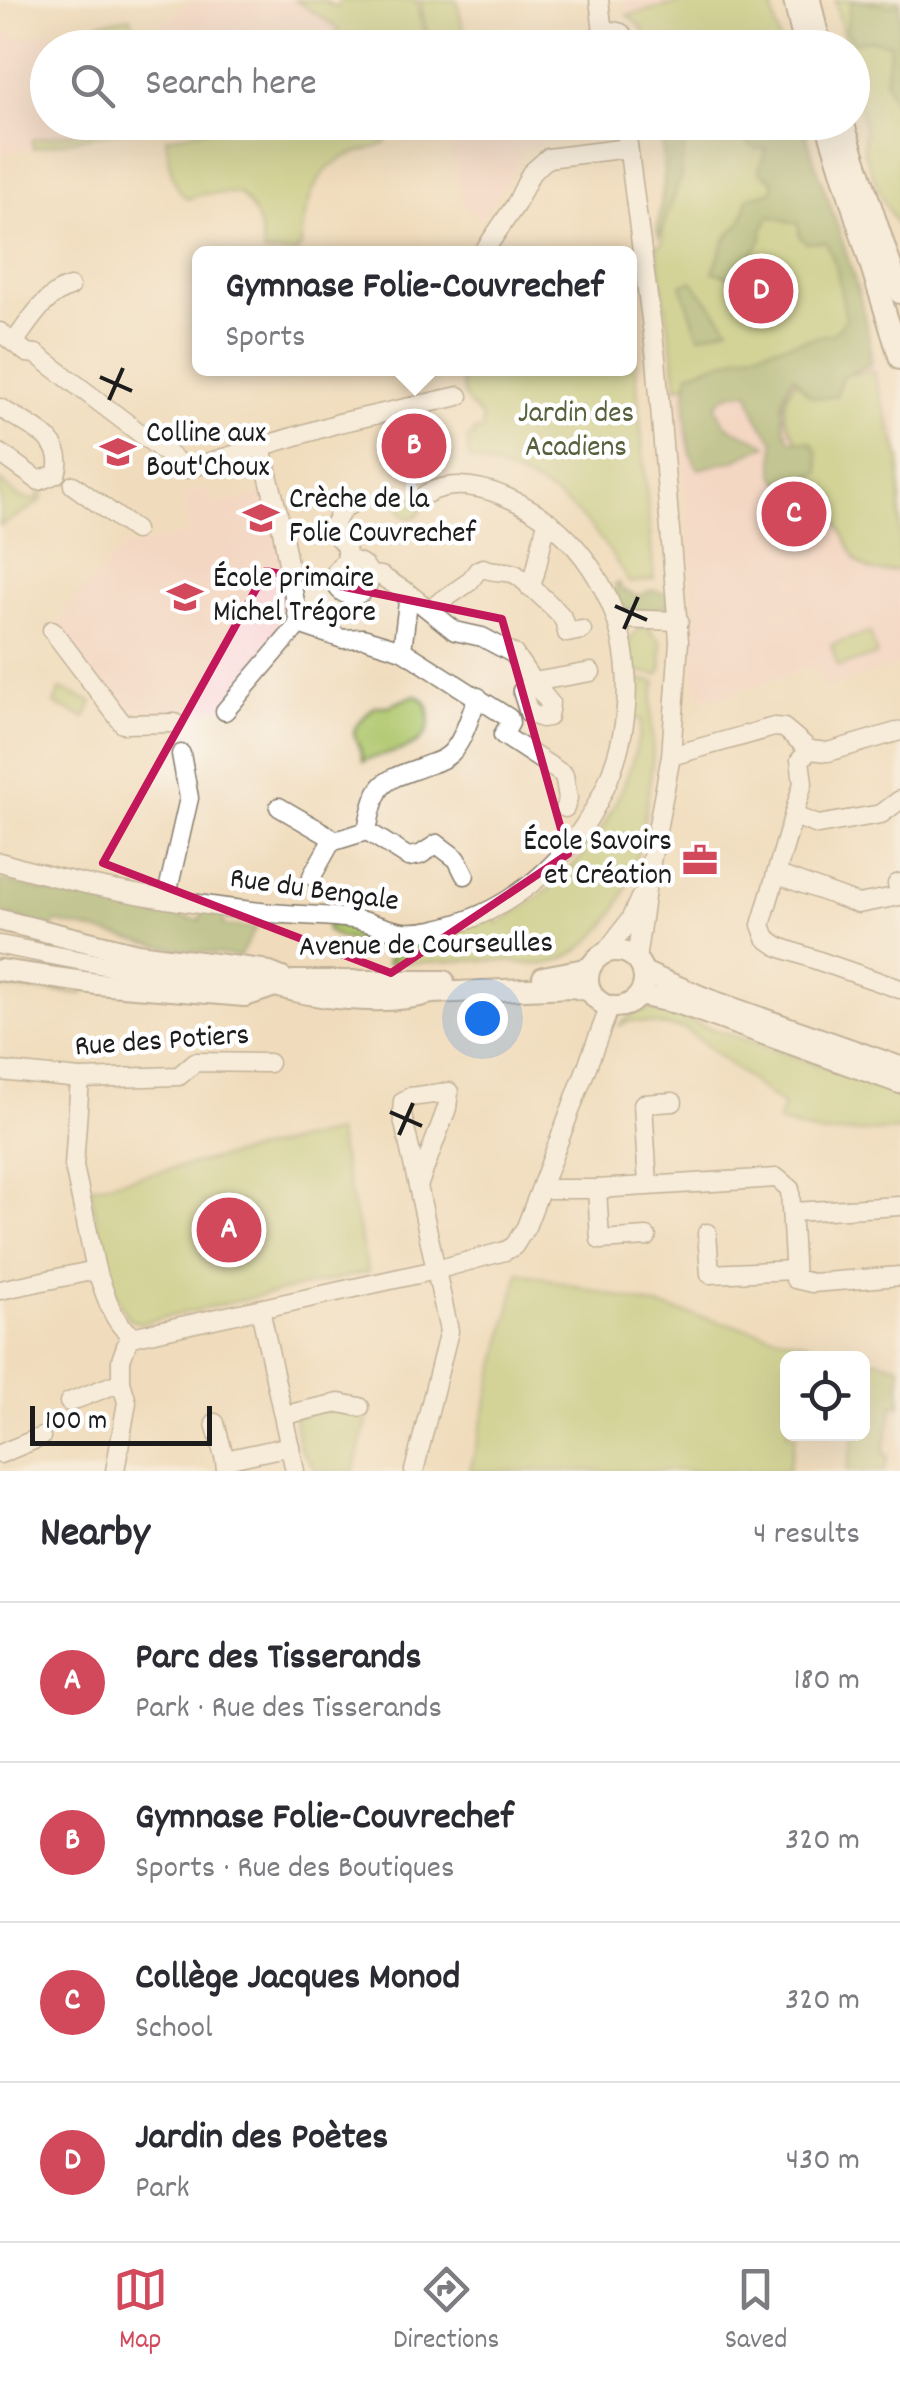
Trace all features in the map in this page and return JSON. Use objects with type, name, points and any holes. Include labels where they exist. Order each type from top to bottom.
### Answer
[{"type":"main road","points":[[794,0],[801,30]]},
{"type":"main road","points":[[810,0],[817,30]]},
{"type":"main road","points":[[832,140],[900,359]]},
{"type":"main road","points":[[848,140],[900,294]]},
{"type":"main road","points":[[0,920],[123,951],[262,970],[276,983],[245,996],[98,984],[0,970]]},
{"type":"main road","name":"Avenue de Courseulles","points":[[276,983],[551,976],[618,951],[707,999],[898,1078]]},
{"type":"main road","name":"Avenue de Courseulles","points":[[276,983],[352,998],[417,999],[432,993],[572,987],[591,991],[598,960]]},
{"type":"main road","points":[[591,991],[610,1006],[624,1006],[639,995],[640,966]]},
{"type":"main road","name":"Avenue de Courseulles","points":[[639,995],[680,1004],[898,1078]]},
{"type":"street","points":[[598,0],[603,30]]},
{"type":"street","points":[[627,140],[660,395],[678,620],[671,756],[646,884],[640,966]]},
{"type":"street","points":[[487,246],[537,165],[548,158],[628,148]]},
{"type":"street","points":[[70,286],[54,295],[14,342],[36,354],[187,469],[339,424],[459,396]]},
{"type":"street","points":[[0,408],[54,443],[60,462],[56,474],[39,481],[0,453]]},
{"type":"street","points":[[260,448],[284,541],[299,624]]},
{"type":"street","points":[[73,485],[135,530]]},
{"type":"street","name":"Rue du Bengale","points":[[0,862],[91,886],[263,912],[358,920],[408,934],[445,927],[504,902],[548,870],[591,818],[613,771],[622,740],[626,664],[617,619],[603,586],[574,544],[548,521],[510,499],[473,486],[448,486],[426,494]]},
{"type":"street","points":[[348,561],[345,544],[331,530],[342,510],[354,502]]},
{"type":"street","points":[[530,588],[538,570],[540,540],[548,521]]},
{"type":"street","points":[[369,574],[368,584],[354,594],[340,590],[336,581],[336,572],[348,561],[359,562],[369,574],[382,576],[430,609],[455,632],[482,638],[514,654],[533,682]]},
{"type":"street","points":[[430,609],[483,568],[516,574],[560,615],[567,633],[582,630]]},
{"type":"street","points":[[402,650],[409,594]]},
{"type":"street","points":[[617,619],[678,620]]},
{"type":"street","points":[[299,624],[343,639],[363,638],[402,650],[509,718]]},
{"type":"street","points":[[226,711],[299,624]]},
{"type":"street","points":[[52,630],[123,724],[175,722]]},
{"type":"street","points":[[509,718],[527,708],[522,691],[533,682],[591,672]]},
{"type":"street","points":[[367,830],[382,783],[448,756],[478,697]]},
{"type":"street","points":[[509,718],[503,736],[564,775],[568,798],[565,808]]},
{"type":"street","points":[[671,756],[774,727],[784,728],[810,750],[828,752],[900,731]]},
{"type":"street","points":[[810,750],[800,760],[803,783],[761,925],[766,938],[779,947],[900,989]]},
{"type":"street","points":[[166,898],[188,810],[181,754]]},
{"type":"street","points":[[794,816],[818,825],[881,814],[900,800]]},
{"type":"street","points":[[279,807],[323,830],[331,842]]},
{"type":"street","points":[[312,876],[331,842],[367,830]]},
{"type":"street","points":[[367,830],[408,857],[420,856],[437,844],[457,859],[465,875]]},
{"type":"street","points":[[776,874],[858,904],[900,896],[900,883]]},
{"type":"street","points":[[598,960],[630,920],[646,884]]},
{"type":"street","name":"Avenue de Courseulles","points":[[0,946],[109,966],[276,983]]},
{"type":"street","points":[[130,1335],[493,1257],[514,1246],[526,1227],[610,1006]]},
{"type":"street","name":"Rue des Potiers","points":[[0,1071],[80,1079],[179,1076],[196,1062],[269,1063]]},
{"type":"street","points":[[80,1079],[74,1166],[96,1270],[120,1326],[130,1335]]},
{"type":"street","points":[[414,1471],[449,1331],[402,1114],[403,1102],[410,1096],[449,1092],[447,1108],[418,1186]]},
{"type":"street","points":[[648,1185],[643,1104],[672,1102]]},
{"type":"street","points":[[541,1189],[776,1178],[790,1189],[795,1278],[804,1282],[900,1276]]},
{"type":"street","points":[[596,1189],[600,1240],[647,1237]]},
{"type":"street","points":[[792,1212],[900,1206]]},
{"type":"street","points":[[708,1233],[710,1274],[794,1270]]},
{"type":"street","points":[[0,1290],[96,1270]]},
{"type":"street","points":[[260,1309],[294,1471]]},
{"type":"street","points":[[115,1471],[126,1402],[121,1360],[130,1335]]},
{"type":"street","points":[[68,1402],[121,1382]]},
{"type":"street","points":[[284,1415],[340,1403],[360,1407]]},
{"type":"street","points":[[215,1423],[225,1466],[290,1446]]},
{"type":"street","points":[[0,1454],[41,1437]]},
{"type":"highlighted area","points":[[266,571],[502,619],[568,854],[391,973],[103,863]]},
{"type":"shaded area","points":[[191,0],[295,0],[339,29],[338,30],[157,30]]},
{"type":"shaded area","points":[[624,0],[694,0],[627,15]]},
{"type":"shaded area","points":[[130,16],[133,30],[62,30]]},
{"type":"shaded area","points":[[0,27],[18,39],[30,37],[30,140],[74,140],[0,155]]},
{"type":"shaded area","points":[[450,140],[552,140],[519,150],[515,172],[481,219],[464,206]]},
{"type":"shaded area","points":[[866,331],[900,439],[900,665],[825,689],[815,666],[709,700],[702,698],[695,680],[694,600],[677,387]]},
{"type":"shaded area","name":"École primaire Michel Trégore","points":[[209,488],[213,505],[269,494],[296,616],[226,706],[147,723],[127,719],[58,631],[66,609],[123,548],[189,533],[183,494]]},
{"type":"green space","points":[[295,0],[323,0],[336,8],[341,0],[416,0],[423,30],[338,30]]},
{"type":"green space","points":[[420,0],[457,0],[463,30],[426,30]]},
{"type":"green space","points":[[694,0],[770,0],[777,30],[643,30],[627,15]]},
{"type":"green space","points":[[835,0],[900,0],[900,232],[864,152],[864,140],[870,140],[870,30],[842,30]]},
{"type":"green space","points":[[851,3],[900,3],[900,117],[885,80],[890,44],[870,40],[870,30],[846,30]]},
{"type":"green space","points":[[131,17],[134,30],[100,30],[98,23]]},
{"type":"green space","points":[[32,140],[73,140],[33,148]]},
{"type":"green space","points":[[166,140],[386,143],[343,158],[323,174],[307,209],[301,246],[263,246],[257,220],[238,193],[202,194],[187,199],[169,163]]},
{"type":"green space","points":[[662,140],[685,140],[680,180],[659,237],[657,231],[664,182]]},
{"type":"green space","points":[[668,140],[808,140],[866,331],[677,387],[657,245],[662,244],[670,154]]},
{"type":"green space","points":[[807,140],[855,282],[870,344],[870,365],[842,377],[836,396],[811,396],[794,376],[789,383],[782,408],[786,432],[790,440],[811,442],[817,451],[820,472],[794,483],[781,483],[774,475],[774,441],[757,418],[749,393],[731,394],[716,405],[730,428],[767,445],[735,460],[699,469],[687,437],[689,373],[744,354],[834,333],[846,319],[836,266],[826,242],[806,243],[800,237],[798,224],[770,216],[762,229],[762,240],[734,278],[713,272],[725,240],[743,219],[748,197],[773,191],[773,181],[759,171],[766,148],[756,149],[745,142]]},
{"type":"green space","points":[[692,281],[729,327],[699,336],[681,285]]},
{"type":"green space","points":[[873,371],[900,458],[900,569],[882,572],[856,560],[785,412],[788,394],[802,373]]},
{"type":"green space","name":"Jardin des Acadiens","points":[[461,376],[636,376],[654,579],[629,583],[598,536],[564,502],[522,477],[469,459],[468,438],[473,437],[473,431],[483,430],[482,417],[465,396]]},
{"type":"green space","points":[[0,481],[19,497],[37,501],[39,492],[44,497],[0,526]]},
{"type":"green space","points":[[411,496],[419,499],[419,515],[411,518],[403,515],[400,507],[403,499]]},
{"type":"green space","points":[[352,564],[362,568],[366,578],[362,588],[352,592],[342,588],[338,578],[342,568]]},
{"type":"green space","points":[[619,583],[622,590],[638,596],[652,590],[669,594],[669,606],[643,612],[617,605],[615,584]]},
{"type":"green space","points":[[642,627],[650,628],[661,641],[662,670],[658,675],[634,671],[630,641]]},
{"type":"green space","points":[[870,632],[877,655],[838,667],[831,645]]},
{"type":"green space","points":[[634,679],[656,682],[652,766],[644,822],[618,906],[602,929],[581,948],[542,965],[488,961],[387,963],[387,958],[395,957],[394,948],[341,938],[327,931],[327,924],[360,926],[387,935],[493,914],[498,924],[550,889],[584,854],[577,848],[586,836],[594,841],[625,783],[642,719],[632,718]]},
{"type":"green space","points":[[60,689],[92,702],[85,718],[54,704]]},
{"type":"green space","points":[[415,695],[428,710],[429,726],[424,736],[407,748],[363,761],[354,733],[358,724],[375,706],[389,706]]},
{"type":"green space","points":[[0,880],[77,899],[80,890],[94,892],[93,902],[200,920],[202,911],[224,915],[223,926],[256,928],[239,957],[165,947],[56,922],[53,928],[0,914]]},
{"type":"green space","points":[[0,979],[85,994],[0,988]]},
{"type":"green space","points":[[654,1009],[900,1092],[900,1130],[821,1134],[778,1122],[783,1106],[685,1029],[632,1021],[618,1026],[635,1012]]},
{"type":"green space","points":[[336,1132],[368,1272],[140,1323],[128,1319],[109,1281],[90,1187]]},
{"type":"green space","points":[[519,1272],[839,1351],[780,1351],[780,1441],[794,1441],[788,1471],[470,1471]]},
{"type":"green space","points":[[870,1359],[900,1366],[900,1406],[893,1405],[883,1454],[888,1455],[885,1471],[847,1471],[853,1441],[870,1441]]},
{"type":"green space","points":[[344,1406],[369,1413],[354,1471],[317,1471],[300,1449],[294,1417]]},
{"type":"place","name":"Jardin des Poètes","points":[[761,291]]},
{"type":"place","name":"Gymnase Folie-Couvrechef","points":[[414,446]]},
{"type":"place","name":"Colline aux Bout'Choux","points":[[118,452]]},
{"type":"place","name":"Collège Jacques Monod","points":[[794,514]]},
{"type":"place","name":"Crèche de la Folie Couvrechef","points":[[261,518]]},
{"type":"place","name":"École primaire Michel Trégore","points":[[185,597]]},
{"type":"place","name":"École Savoirs et Création","points":[[700,860]]},
{"type":"place","name":"Parc des Tisserands","points":[[229,1230]]}]
